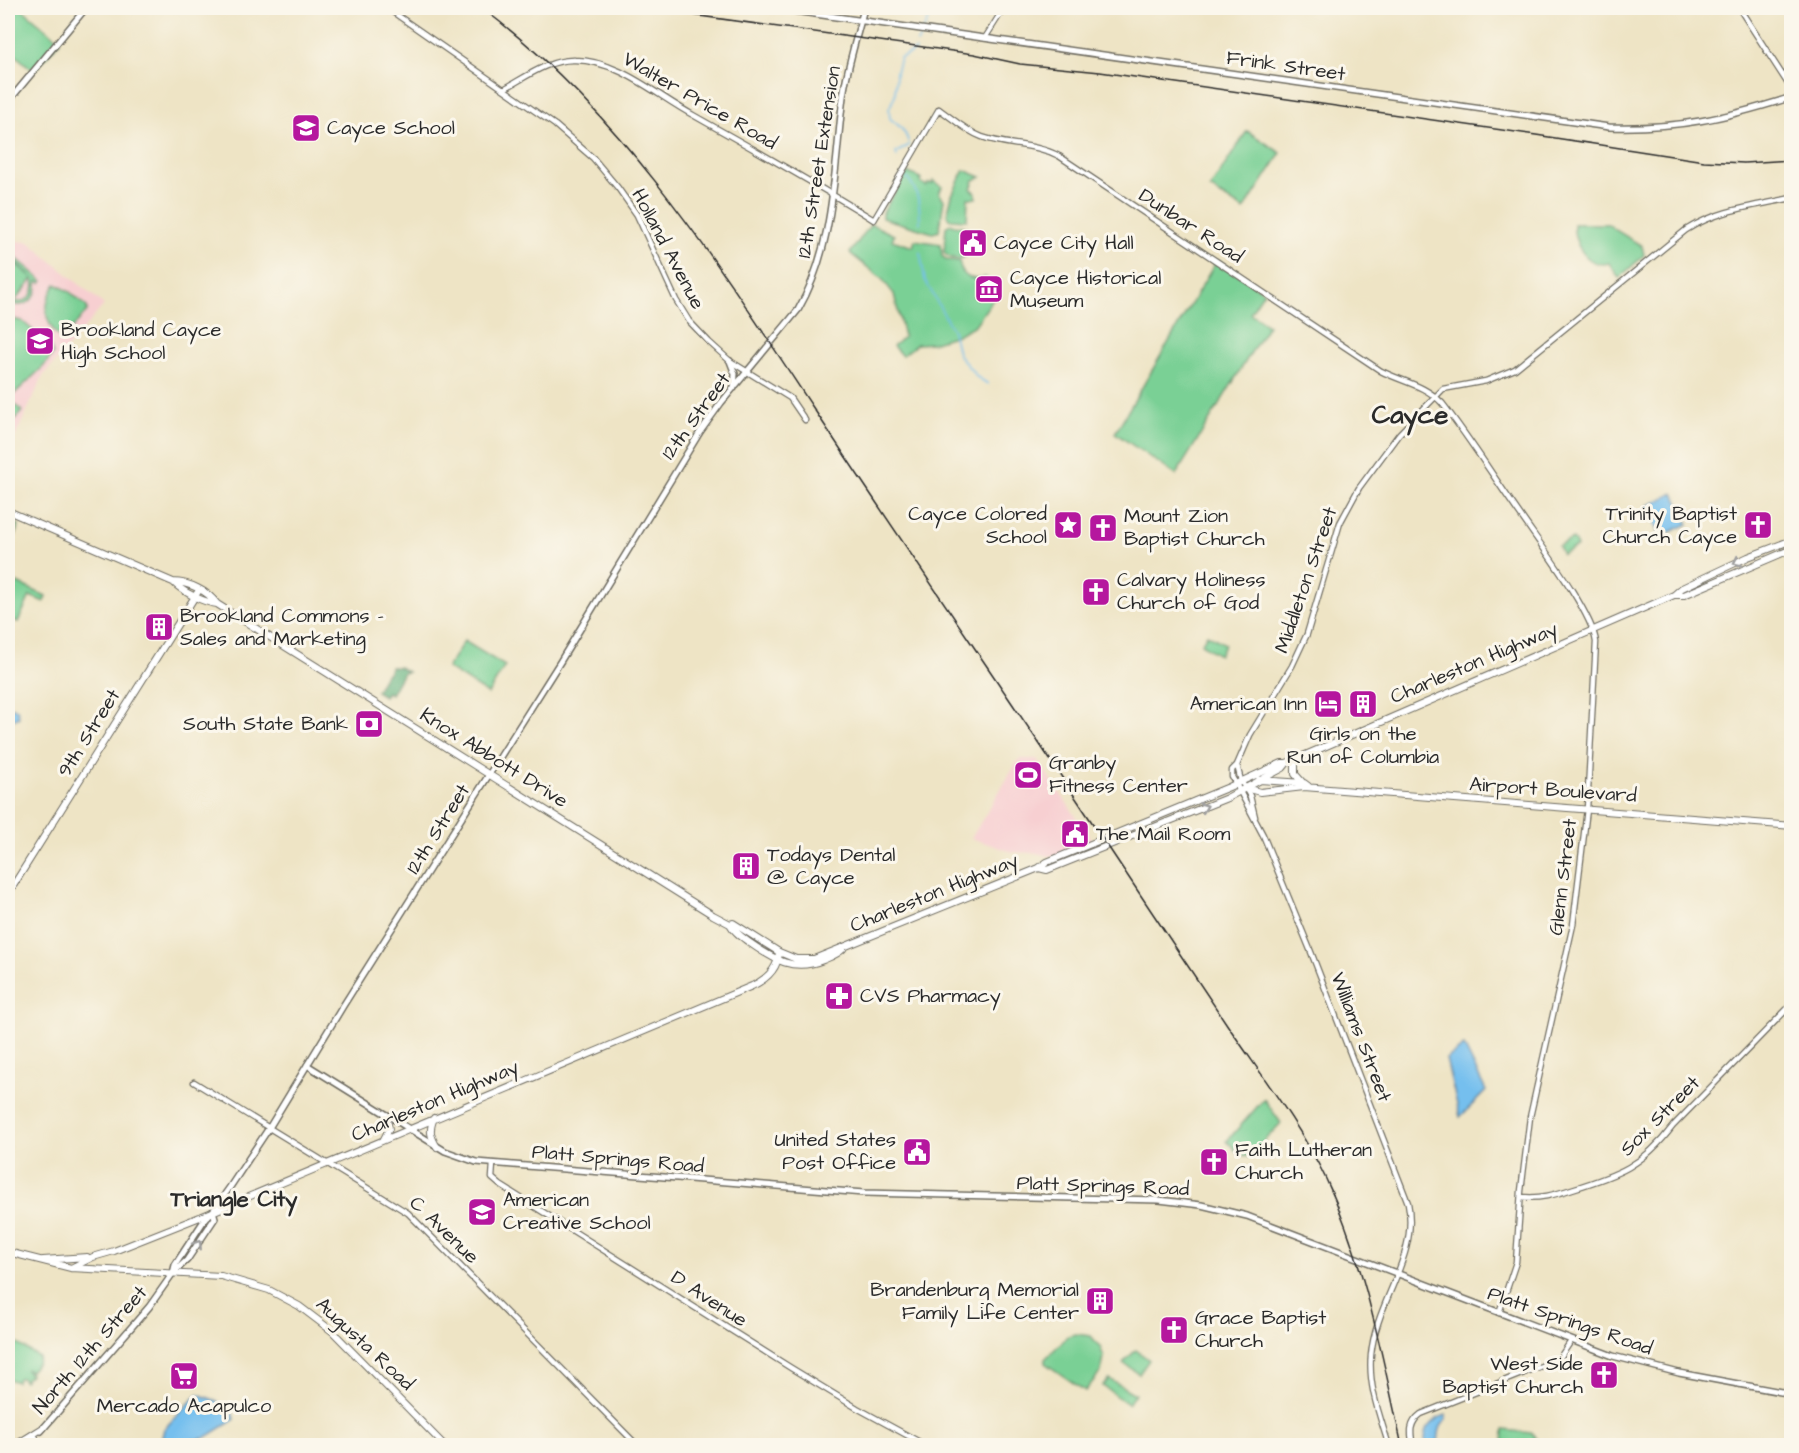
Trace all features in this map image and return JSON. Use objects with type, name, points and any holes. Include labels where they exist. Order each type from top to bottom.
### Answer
[{"type":"main road","points":[[8,102],[86,8]]},
{"type":"main road","name":"Frink Street","points":[[773,8],[1608,127],[1655,128],[1689,124],[1737,114],[1791,97]]},
{"type":"main road","name":"12th Street Extension","points":[[747,372],[798,310],[814,279],[821,257],[832,194],[846,78],[864,8]]},
{"type":"main road","points":[[730,361],[735,374],[734,388]]},
{"type":"main road","name":"12th Street","points":[[173,1273],[198,1244],[214,1218],[213,1211],[268,1128],[632,547],[677,467],[700,432],[747,372]]},
{"type":"main road","name":"Knox Abbott Drive","points":[[8,511],[173,582],[180,588],[197,593],[208,603],[217,604],[489,775],[753,936]]},
{"type":"main road","name":"Charleston Highway","points":[[730,924],[734,931],[776,959],[790,965],[809,965],[1039,868],[1047,862],[1282,763],[1299,758],[1674,595],[1682,588],[1791,540]]},
{"type":"main road","name":"Charleston Highway","points":[[1674,595],[1684,595],[1791,549]]},
{"type":"main road","name":"9th Street","points":[[8,894],[197,593]]},
{"type":"main road","points":[[1299,758],[1295,764],[1295,774],[1311,788]]},
{"type":"main road","name":"Charleston Highway","points":[[1039,868],[1047,870],[1244,792],[1259,780],[1283,768],[1287,763]]},
{"type":"main road","points":[[1238,783],[1259,780],[1304,783]]},
{"type":"main road","name":"Airport Boulevard","points":[[1244,792],[1311,788],[1587,808],[1791,826]]},
{"type":"main road","name":"Charleston Highway","points":[[753,936],[779,952],[796,959],[814,959],[839,948],[843,949]]},
{"type":"main road","points":[[776,959],[779,952]]},
{"type":"main road","name":"Charleston Highway","points":[[93,1257],[114,1251],[329,1164],[434,1118],[744,990],[768,977],[776,959]]},
{"type":"main road","points":[[307,1065],[437,1147]]},
{"type":"main road","points":[[384,1139],[389,1128],[386,1115]]},
{"type":"main road","points":[[434,1118],[430,1128],[431,1137],[437,1147]]},
{"type":"main road","name":"Platt Springs Road","points":[[437,1147],[456,1156],[493,1164],[865,1193],[1180,1202],[1236,1212],[1613,1356],[1677,1372],[1791,1394]]},
{"type":"main road","name":"Augusta Road","points":[[8,1252],[71,1269],[221,1276],[269,1290],[318,1319],[346,1343],[446,1446]]},
{"type":"main road","points":[[36,1261],[93,1257]]},
{"type":"main road","points":[[71,1269],[93,1257]]},
{"type":"main road","name":"North 12th Street","points":[[28,1446],[149,1307],[173,1273]]},
{"type":"main road","points":[[14,1446],[43,1428]]},
{"type":"main road","points":[[33,1446],[34,1438]]},
{"type":"street","name":"Holland Avenue","points":[[387,8],[564,132],[587,153],[610,177],[640,221],[676,300],[689,321],[730,361],[790,398],[805,420]]},
{"type":"street","points":[[986,38],[1004,8]]},
{"type":"street","points":[[1739,8],[1791,90]]},
{"type":"street","name":"Walter Price Road","points":[[504,89],[555,62],[576,60],[600,63],[874,220],[939,108]]},
{"type":"street","name":"Dunbar Road","points":[[939,108],[982,137],[1029,145],[1059,156],[1381,370],[1420,386]]},
{"type":"street","name":"Middleton Street","points":[[1244,792],[1232,777],[1232,770],[1237,765],[1247,741],[1292,666],[1307,634],[1337,532],[1351,499],[1388,448],[1443,389],[1486,381],[1515,369],[1678,236],[1701,220],[1722,213],[1791,198]]},
{"type":"street","name":"Glenn Street","points":[[1420,386],[1436,397],[1450,413],[1552,561],[1593,630],[1597,651],[1587,808],[1571,942],[1530,1117],[1516,1262],[1500,1313]]},
{"type":"street","name":"Williams Street","points":[[1244,792],[1252,816],[1256,817],[1311,952],[1408,1203],[1411,1221],[1406,1251],[1377,1324],[1371,1359],[1375,1401],[1389,1446]]},
{"type":"street","name":"Sox Street","points":[[1521,1197],[1544,1198],[1609,1178],[1634,1165],[1661,1142],[1673,1126],[1791,1004]]},
{"type":"street","name":"C Avenue","points":[[194,1082],[408,1213],[638,1446]]},
{"type":"street","name":"D Avenue","points":[[493,1164],[492,1178],[500,1185],[791,1368],[857,1408],[927,1446]]},
{"type":"street","points":[[1413,1446],[1412,1423],[1420,1414],[1559,1359],[1572,1341]]},
{"type":"shaded area","name":"Brookland Cayce High School","points":[[8,233],[17,241],[29,242],[104,305],[43,376],[11,446],[8,444]]},
{"type":"shaded area","points":[[1019,759],[1037,759],[1094,843],[1058,858],[1035,853],[1012,852],[971,838]]},
{"type":"green space","points":[[8,8],[21,8],[60,41],[34,71],[8,49]]},
{"type":"green space","points":[[1247,131],[1281,153],[1244,210],[1210,188]]},
{"type":"green space","points":[[964,170],[981,177],[974,180],[971,189],[976,193],[976,198],[968,198],[967,220],[950,219],[947,215],[952,195]]},
{"type":"green space","points":[[907,172],[922,179],[921,182],[926,186],[929,183],[932,184],[933,181],[942,187],[939,193],[944,200],[939,231],[933,233],[882,218],[882,214]]},
{"type":"green space","points":[[871,224],[894,235],[892,240],[913,247],[915,240],[941,244],[942,256],[947,260],[959,261],[966,276],[976,279],[985,277],[998,286],[999,291],[975,325],[957,335],[932,343],[917,344],[902,356],[893,346],[904,337],[894,294],[882,279],[850,253]]},
{"type":"green space","points":[[950,224],[967,227],[965,257],[953,258],[944,252],[946,227]]},
{"type":"green space","points":[[1574,224],[1608,224],[1642,246],[1644,255],[1619,278],[1609,263],[1594,262],[1583,253],[1576,239]]},
{"type":"green space","points":[[8,251],[43,281],[41,283],[37,281],[36,293],[25,304],[8,303],[8,299],[13,301],[8,296],[8,258],[32,277],[8,255]],"holes":[[[33,279],[30,296],[24,301],[14,302]]]},
{"type":"green space","points":[[1217,260],[1264,292],[1250,313],[1268,325],[1176,475],[1115,433]]},
{"type":"green space","points":[[56,284],[70,292],[87,307],[87,311],[69,332],[59,337],[50,324],[47,311],[49,298]]},
{"type":"green space","points":[[8,318],[22,321],[50,345],[53,354],[43,367],[11,397],[8,397]]},
{"type":"green space","points":[[8,399],[22,411],[8,428]]},
{"type":"green space","points":[[8,520],[19,525],[8,552],[8,543],[13,530],[8,527]]},
{"type":"green space","points":[[1573,539],[1577,547],[1562,554],[1558,546]]},
{"type":"green space","points":[[8,579],[46,596],[44,602],[30,596],[18,622],[8,618]]},
{"type":"green space","points":[[1207,634],[1225,644],[1219,655],[1201,644]]},
{"type":"green space","points":[[464,641],[505,666],[488,694],[447,668]]},
{"type":"green space","points":[[390,667],[399,667],[408,672],[403,673],[391,694],[387,692],[384,696],[376,691]]},
{"type":"green space","points":[[1264,1099],[1281,1123],[1249,1157],[1238,1153],[1227,1141]]},
{"type":"green space","points":[[1076,1334],[1091,1336],[1100,1347],[1104,1357],[1101,1372],[1085,1391],[1045,1363],[1045,1359],[1068,1336]]},
{"type":"green space","points":[[13,1341],[39,1357],[38,1362],[30,1371],[25,1369],[30,1374],[24,1381],[22,1378],[18,1378],[17,1382],[8,1379],[8,1342]]},
{"type":"green space","points":[[1136,1350],[1149,1360],[1139,1374],[1123,1363]]},
{"type":"green space","points":[[1109,1379],[1135,1394],[1128,1404],[1103,1386]]},
{"type":"green space","points":[[1504,1430],[1531,1433],[1542,1445],[1503,1445]]},
{"type":"water","points":[[1674,493],[1688,524],[1661,536],[1647,506]]},
{"type":"water","points":[[8,707],[17,709],[19,717],[8,722]]},
{"type":"water","points":[[1464,1046],[1486,1091],[1460,1117],[1446,1059]]},
{"type":"water","points":[[198,1394],[217,1401],[233,1414],[234,1420],[205,1438],[173,1443],[164,1441],[162,1437],[164,1429]]},
{"type":"water","points":[[1446,1415],[1447,1420],[1440,1428],[1438,1445],[1425,1445],[1429,1426]]},
{"type":"waterway","points":[[917,43],[932,8]]},
{"type":"waterway","points":[[897,156],[896,153],[909,145],[902,130],[890,119],[889,109],[895,95],[896,72],[900,58],[916,50]]},
{"type":"waterway","points":[[907,178],[916,193],[920,223]]},
{"type":"waterway","points":[[920,252],[925,280],[953,331],[958,354],[977,377],[988,384]]},
{"type":"railway","points":[[482,8],[532,49],[579,94],[623,142],[703,244],[1293,1120],[1326,1179],[1352,1243],[1371,1310],[1402,1446]]},
{"type":"railway","points":[[642,8],[974,54],[1020,64],[1100,72],[1704,161],[1744,163],[1792,160]]},
{"type":"place","name":"Cayce School","points":[[306,128]]},
{"type":"place","name":"Cayce City Hall","points":[[973,243]]},
{"type":"place","name":"Cayce Historical Museum","points":[[989,289]]},
{"type":"place","name":"Brookland Cayce High School","points":[[40,341]]},
{"type":"place","name":"Cayce Colored School","points":[[1068,525]]},
{"type":"place","name":"Trinity Baptist Church Cayce","points":[[1758,525]]},
{"type":"place","name":"Mount Zion Baptist Church","points":[[1103,528]]},
{"type":"place","name":"Calvary Holiness Church of God","points":[[1096,592]]},
{"type":"place","name":"Brookland Commons - Sales and Marketing","points":[[159,627]]},
{"type":"place","name":"American Inn","points":[[1328,704]]},
{"type":"place","name":"Girls on the Run of Columbia","points":[[1363,704]]},
{"type":"place","name":"South State Bank","points":[[369,724]]},
{"type":"place","name":"Granby Fitness Center","points":[[1028,775]]},
{"type":"place","name":"The Mail Room","points":[[1075,834]]},
{"type":"place","name":"Todays Dental @ Cayce","points":[[746,866]]},
{"type":"place","name":"CVS Pharmacy","points":[[839,996]]},
{"type":"place","name":"United States Post Office","points":[[917,1152]]},
{"type":"place","name":"Faith Lutheran Church","points":[[1214,1162]]},
{"type":"place","name":"American Creative School","points":[[482,1212]]},
{"type":"place","name":"Brandenburg Memorial Family Life Center","points":[[1100,1301]]},
{"type":"place","name":"Grace Baptist Church","points":[[1174,1330]]},
{"type":"place","name":"West Side Baptist Church","points":[[1604,1375]]},
{"type":"place","name":"Mercado Acapulco","points":[[184,1376]]},
{"type":"district","name":"Cayce","points":[[1410,415]]},
{"type":"district","name":"Triangle City","points":[[234,1199]]}]
